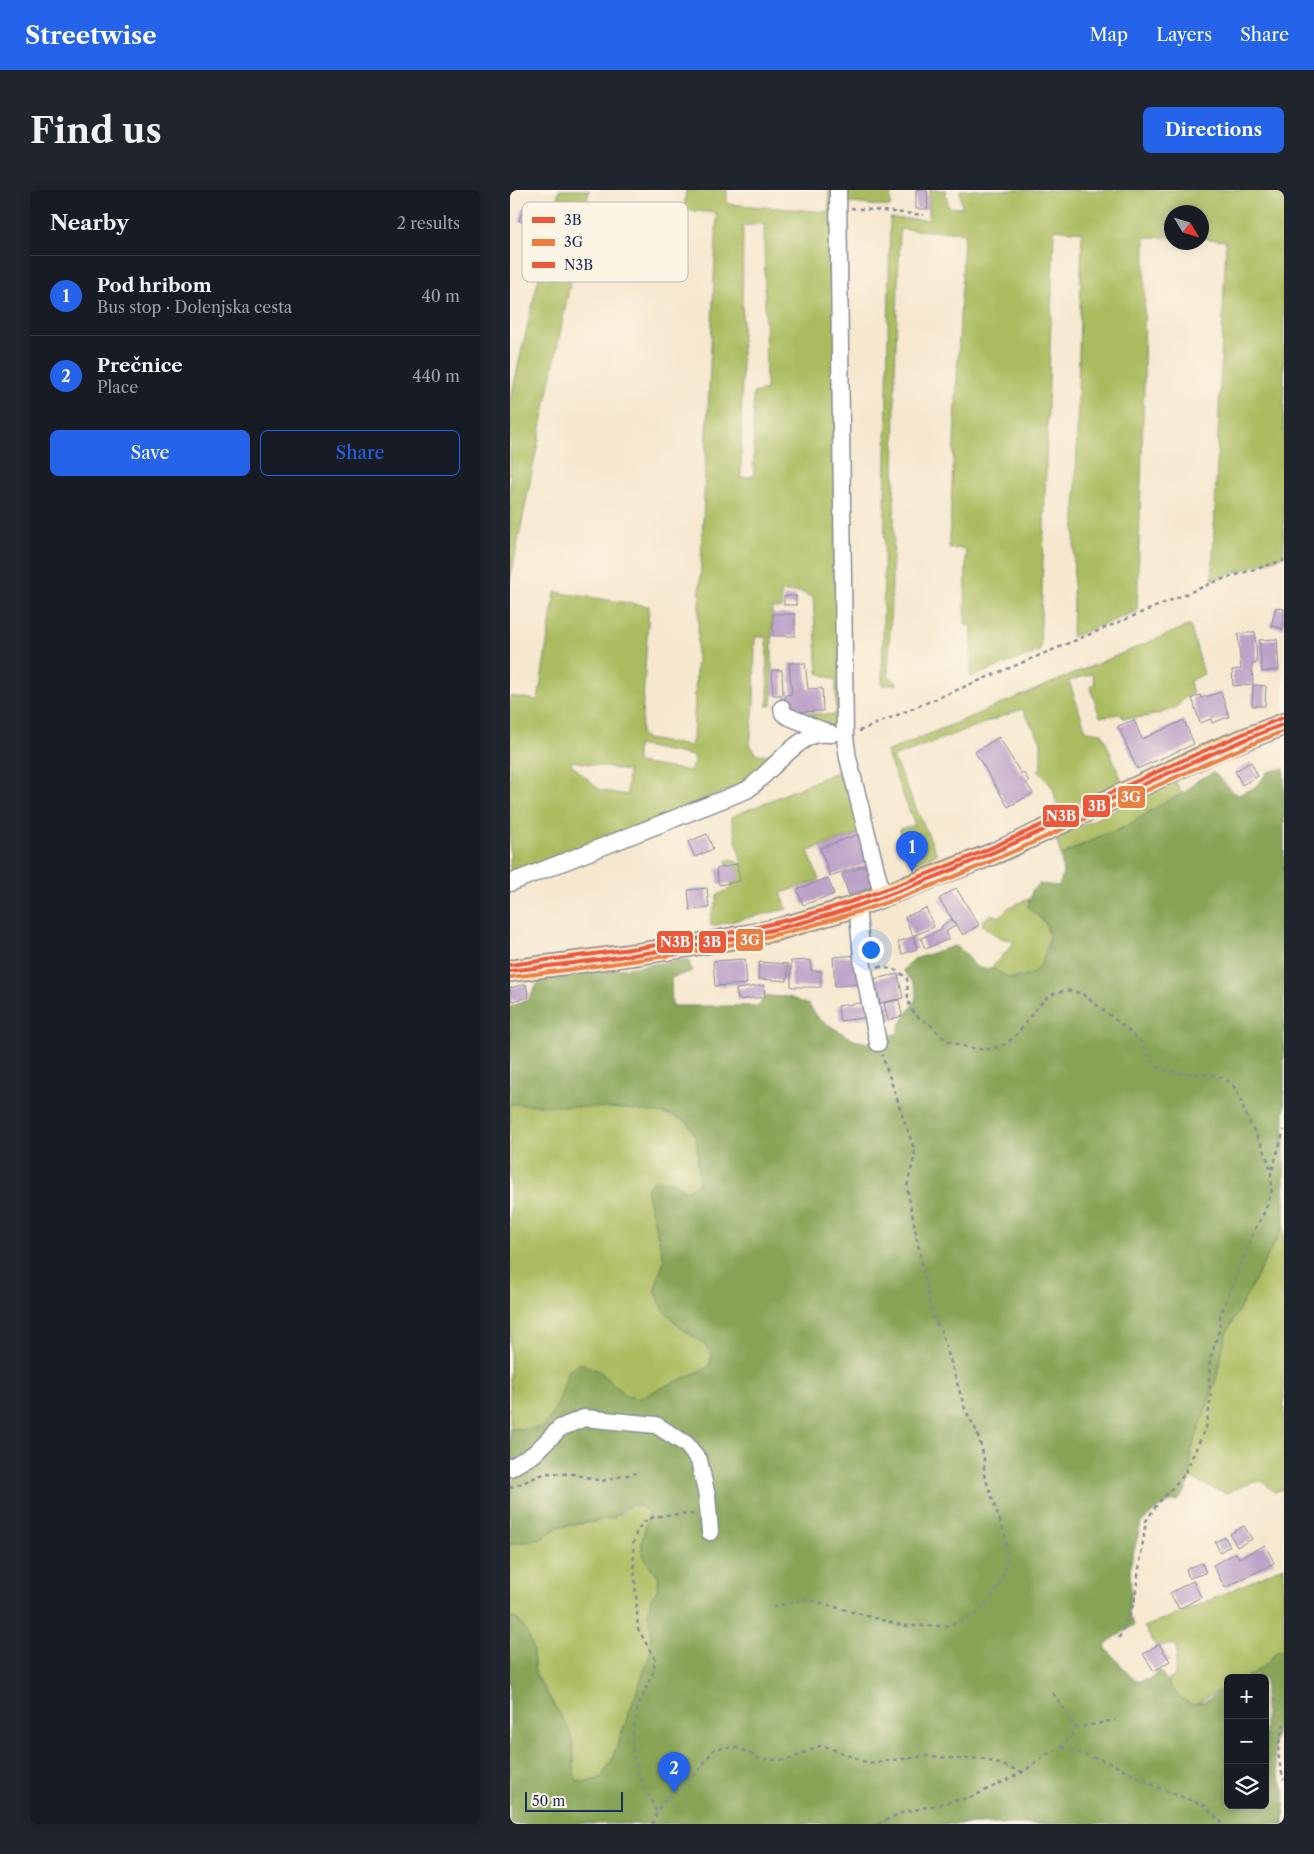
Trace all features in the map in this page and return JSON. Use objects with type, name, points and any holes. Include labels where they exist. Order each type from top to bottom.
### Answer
[{"type":"main road","points":[[510,971],[638,954],[776,930],[883,898],[998,852],[1217,750],[1284,724]]},
{"type":"street","points":[[838,190],[838,735],[848,758],[883,898]]},
{"type":"street","points":[[782,708],[787,716],[838,735]]},
{"type":"street","points":[[510,882],[747,790],[764,778],[800,743],[815,735],[838,735]]},
{"type":"street","points":[[857,906],[863,966],[878,1043]]},
{"type":"street","points":[[510,1468],[534,1454],[560,1428],[584,1418],[656,1425],[686,1444],[699,1460],[707,1496],[709,1526]]},
{"type":"path","points":[[838,207],[924,215]]},
{"type":"path","points":[[838,735],[1218,582],[1284,560]]},
{"type":"path","points":[[863,966],[878,966],[902,973],[907,978],[908,1000],[914,1013],[932,1026],[946,1042],[981,1050],[997,1049],[1015,1037],[1042,1003],[1053,994],[1067,990],[1080,993],[1142,1044],[1147,1057],[1158,1067],[1193,1075],[1216,1076],[1229,1082],[1242,1100],[1246,1115],[1264,1147],[1271,1174],[1272,1190],[1265,1211],[1254,1231],[1220,1316],[1219,1332],[1210,1360],[1209,1384],[1211,1398],[1206,1427],[1184,1475],[1158,1503],[1146,1521],[1134,1603],[1119,1638]]},
{"type":"path","points":[[773,1607],[806,1599],[904,1626],[947,1626],[979,1613],[999,1586],[1007,1562],[1005,1536],[984,1474],[984,1456],[978,1432],[965,1409],[941,1330],[932,1316],[907,1187],[914,1154],[913,1146],[878,1043]]},
{"type":"path","points":[[1271,1174],[1284,1130]]},
{"type":"path","points":[[510,1488],[546,1473],[573,1474],[602,1481],[636,1473]]},
{"type":"path","points":[[656,1811],[639,1775],[633,1753],[632,1732],[638,1707],[653,1672],[655,1659],[638,1629],[633,1545],[635,1533],[641,1522],[653,1517],[689,1513],[709,1526]]},
{"type":"path","points":[[1053,1693],[1076,1728]]},
{"type":"path","points":[[878,1824],[901,1813],[972,1797],[1023,1772],[1044,1756],[1062,1747],[1076,1728],[1116,1720]]},
{"type":"path","points":[[1284,1724],[1278,1744],[1278,1760],[1284,1780]]},
{"type":"path","points":[[652,1824],[656,1811],[699,1770],[715,1748],[739,1748],[760,1759],[788,1760],[822,1745],[868,1763],[928,1756],[961,1759],[981,1758],[1023,1772]]},
{"type":"path","points":[[1062,1747],[1110,1763],[1159,1788],[1205,1806],[1224,1824]]},
{"type":"green space","points":[[559,190],[589,190],[587,202],[556,202]]},
{"type":"green space","points":[[686,190],[727,190],[727,204],[829,212],[829,190],[834,190],[840,724],[836,728],[791,712],[836,715],[836,680],[818,673],[813,598],[801,592],[781,592],[782,608],[772,608],[772,706],[766,706],[768,699],[766,637],[755,637],[754,705],[750,744],[756,754],[778,755],[744,784],[510,878],[510,696],[538,700],[555,592],[649,606],[641,734],[647,739],[690,746],[693,738],[717,213],[688,210],[688,202],[685,202]],"holes":[[[764,224],[766,390],[753,393],[754,476],[741,478],[743,226]],[[637,745],[693,756],[694,763],[690,771],[637,763]],[[572,761],[628,771],[627,795],[600,790],[571,764]]]},
{"type":"green space","points":[[842,190],[891,190],[890,207],[842,202]]},
{"type":"green space","points":[[929,190],[946,190],[948,207],[962,208],[960,190],[1284,190],[1284,556],[1212,580],[1226,241],[1209,239],[1209,205],[1164,205],[1164,237],[1145,237],[1144,386],[1137,611],[1072,637],[1082,232],[1054,229],[1040,651],[971,677],[972,626],[965,624],[966,552],[963,548],[949,549],[964,233],[900,229],[895,373],[894,534],[888,675],[898,684],[882,685],[890,218],[929,220]]},
{"type":"green space","points":[[538,282],[570,282],[510,581],[510,401]]},
{"type":"green space","points":[[1190,625],[1204,674],[1190,681],[1193,694],[1183,699],[1175,708],[1156,715],[1143,717],[1123,718],[1121,714],[1100,717],[1090,687],[1095,683],[1092,674],[1069,681],[1086,731],[1102,733],[1122,781],[1058,810],[1053,788],[1038,770],[1041,769],[1041,741],[1022,709],[893,757],[937,854],[913,864],[899,829],[915,825],[886,752]]},
{"type":"green space","points":[[846,768],[864,832],[808,851],[819,880],[781,893],[787,909],[711,926],[710,921],[717,895],[732,888],[726,861],[731,859],[742,865],[731,817]]},
{"type":"green space","points":[[1284,768],[1284,1225],[1226,1334],[1216,1380],[1191,1452],[1190,1478],[1185,1492],[1178,1501],[1170,1502],[1157,1509],[1141,1523],[1130,1566],[1131,1596],[1128,1613],[1134,1625],[1108,1642],[1105,1647],[1131,1677],[1140,1681],[1149,1679],[1160,1670],[1174,1690],[1193,1705],[1207,1700],[1224,1689],[1224,1809],[1269,1809],[1269,1674],[1252,1674],[1268,1663],[1275,1653],[1284,1649],[1284,1707],[1274,1741],[1275,1761],[1284,1790],[1284,1824],[510,1824],[510,1616],[523,1626],[529,1636],[534,1670],[542,1687],[568,1728],[571,1736],[574,1771],[577,1781],[588,1782],[601,1778],[611,1762],[651,1652],[651,1628],[648,1613],[651,1599],[657,1591],[659,1578],[647,1561],[642,1549],[643,1535],[649,1515],[641,1506],[630,1504],[614,1518],[558,1527],[539,1540],[510,1544],[510,1493],[516,1468],[510,1462],[510,1429],[539,1429],[550,1417],[558,1403],[567,1372],[580,1363],[599,1371],[627,1396],[637,1399],[709,1367],[712,1355],[704,1344],[681,1328],[663,1309],[655,1290],[664,1260],[646,1190],[654,1180],[670,1182],[687,1191],[699,1183],[697,1141],[688,1122],[673,1115],[627,1109],[510,1104],[510,1007],[529,999],[539,981],[688,959],[692,971],[671,978],[672,1006],[757,1006],[767,996],[789,997],[809,1005],[820,1020],[854,1040],[868,1043],[898,1033],[902,1021],[915,999],[915,986],[903,970],[914,959],[954,946],[966,954],[978,967],[991,968],[1006,976],[1018,978],[1027,976],[1035,970],[1046,954],[1049,935],[1046,923],[1028,907],[1032,891],[1039,884],[1059,886],[1063,874],[1061,856],[1102,835],[1121,829],[1168,800],[1183,794],[1198,780],[1213,773],[1230,790],[1239,795],[1255,787],[1268,772]]},
{"type":"green space","points":[[1175,781],[1183,794],[1122,828],[1061,856],[1056,838]]},
{"type":"green space","points":[[1029,899],[1028,907],[1046,924],[1049,938],[1041,966],[1034,974],[1009,978],[991,968],[1013,944],[1013,940],[1004,939],[993,934],[983,926],[983,920],[991,914],[999,917],[1009,907]]},
{"type":"green space","points":[[510,1104],[626,1108],[668,1115],[688,1122],[697,1141],[699,1183],[687,1191],[670,1182],[646,1190],[664,1260],[655,1290],[663,1309],[681,1328],[704,1344],[712,1355],[709,1367],[637,1399],[627,1396],[599,1371],[567,1372],[557,1406],[546,1423],[537,1428],[527,1430],[510,1429]]},
{"type":"green space","points":[[1284,1225],[1284,1489],[1274,1492],[1262,1481],[1254,1482],[1225,1493],[1190,1478],[1191,1452],[1216,1380],[1226,1334]]},
{"type":"green space","points":[[630,1504],[645,1508],[649,1515],[643,1535],[642,1549],[647,1561],[659,1578],[657,1591],[651,1599],[648,1613],[651,1628],[651,1652],[611,1762],[601,1778],[588,1782],[577,1781],[573,1773],[575,1758],[553,1703],[535,1673],[533,1651],[518,1619],[510,1616],[510,1544],[539,1540],[558,1527],[596,1522],[623,1513]]},
{"type":"green space","points":[[1284,1566],[1284,1649],[1255,1673],[1224,1674],[1224,1688],[1193,1705],[1178,1696],[1167,1681],[1175,1676],[1177,1645],[1155,1645],[1144,1627],[1200,1605]]},
{"type":"building","points":[[916,190],[927,190],[928,209],[916,209]]},
{"type":"building","points":[[522,211],[522,222],[519,221]]},
{"type":"building","points":[[784,596],[796,596],[796,605],[784,605]]},
{"type":"building","points":[[1276,607],[1284,609],[1284,629],[1271,626]]},
{"type":"building","points":[[773,614],[795,614],[795,636],[773,636]]},
{"type":"building","points":[[1255,632],[1257,663],[1252,664],[1253,684],[1233,686],[1232,670],[1241,669],[1238,634]]},
{"type":"building","points":[[1277,639],[1279,670],[1262,672],[1259,640]]},
{"type":"building","points":[[789,663],[805,663],[808,689],[822,688],[823,711],[786,712],[785,695],[792,694]]},
{"type":"building","points":[[772,670],[782,670],[783,695],[773,695]]},
{"type":"building","points":[[1253,685],[1266,686],[1265,706],[1252,706]]},
{"type":"building","points":[[1221,692],[1229,717],[1212,723],[1211,719],[1200,723],[1192,698],[1200,695],[1201,698]]},
{"type":"building","points":[[1134,720],[1142,739],[1184,720],[1194,744],[1137,769],[1118,726]]},
{"type":"building","points":[[999,737],[1021,774],[1023,772],[1029,781],[1026,783],[1033,793],[1008,807],[975,752]]},
{"type":"building","points":[[1251,762],[1258,776],[1242,785],[1235,771]]},
{"type":"building","points":[[862,833],[871,862],[830,876],[820,848]]},
{"type":"building","points":[[707,834],[713,849],[695,857],[688,842]]},
{"type":"building","points":[[737,864],[740,881],[719,885],[716,869]]},
{"type":"building","points":[[870,864],[877,885],[849,895],[842,874]]},
{"type":"building","points":[[828,878],[834,894],[803,905],[797,889]]},
{"type":"building","points":[[707,888],[709,908],[690,910],[688,890]]},
{"type":"building","points":[[956,888],[979,925],[963,935],[939,899]]},
{"type":"building","points":[[926,908],[934,927],[913,936],[905,917]]},
{"type":"building","points":[[951,919],[956,925],[946,932],[949,939],[925,949],[921,938],[942,929],[941,927]]},
{"type":"building","points":[[913,937],[917,949],[902,954],[898,942]]},
{"type":"building","points":[[859,955],[861,984],[835,986],[833,957]]},
{"type":"building","points":[[745,959],[747,984],[715,986],[713,961]]},
{"type":"building","points":[[811,960],[811,971],[821,971],[821,987],[791,987],[791,961]]},
{"type":"building","points":[[759,962],[788,964],[787,981],[758,979]]},
{"type":"building","points":[[898,974],[903,998],[880,1003],[874,979]]},
{"type":"building","points":[[526,984],[529,997],[512,1001],[510,988]]},
{"type":"building","points":[[764,985],[765,997],[738,1000],[736,989]]},
{"type":"building","points":[[899,1000],[902,1016],[888,1020],[884,1003]]},
{"type":"building","points":[[867,1002],[869,1017],[840,1021],[838,1006]]},
{"type":"building","points":[[1244,1526],[1252,1539],[1237,1547],[1230,1534]]},
{"type":"building","points":[[1225,1537],[1230,1546],[1220,1552],[1215,1542]]},
{"type":"building","points":[[1265,1545],[1274,1563],[1225,1588],[1213,1565],[1236,1553],[1239,1558]]},
{"type":"building","points":[[1202,1563],[1206,1573],[1189,1578],[1186,1569]]},
{"type":"building","points":[[1193,1581],[1201,1597],[1179,1609],[1170,1593]]},
{"type":"building","points":[[1159,1644],[1170,1661],[1154,1671],[1143,1654]]},
{"type":"transit line","name":"N3B","points":[[510,965],[685,941],[728,933],[814,913],[856,900],[980,853],[1174,764],[1282,718]]},
{"type":"transit line","name":"3B","points":[[510,971],[642,954],[729,939],[815,919],[857,906],[912,886],[1019,841],[1177,769],[1284,724]]},
{"type":"transit line","name":"3G","points":[[511,977],[642,960],[729,945],[815,925],[857,912],[966,872],[1177,776],[1284,731]]},
{"type":"place","name":"Pod hribom","points":[[912,872]]},
{"type":"place","name":"Prečnice","points":[[674,1793]]}]
